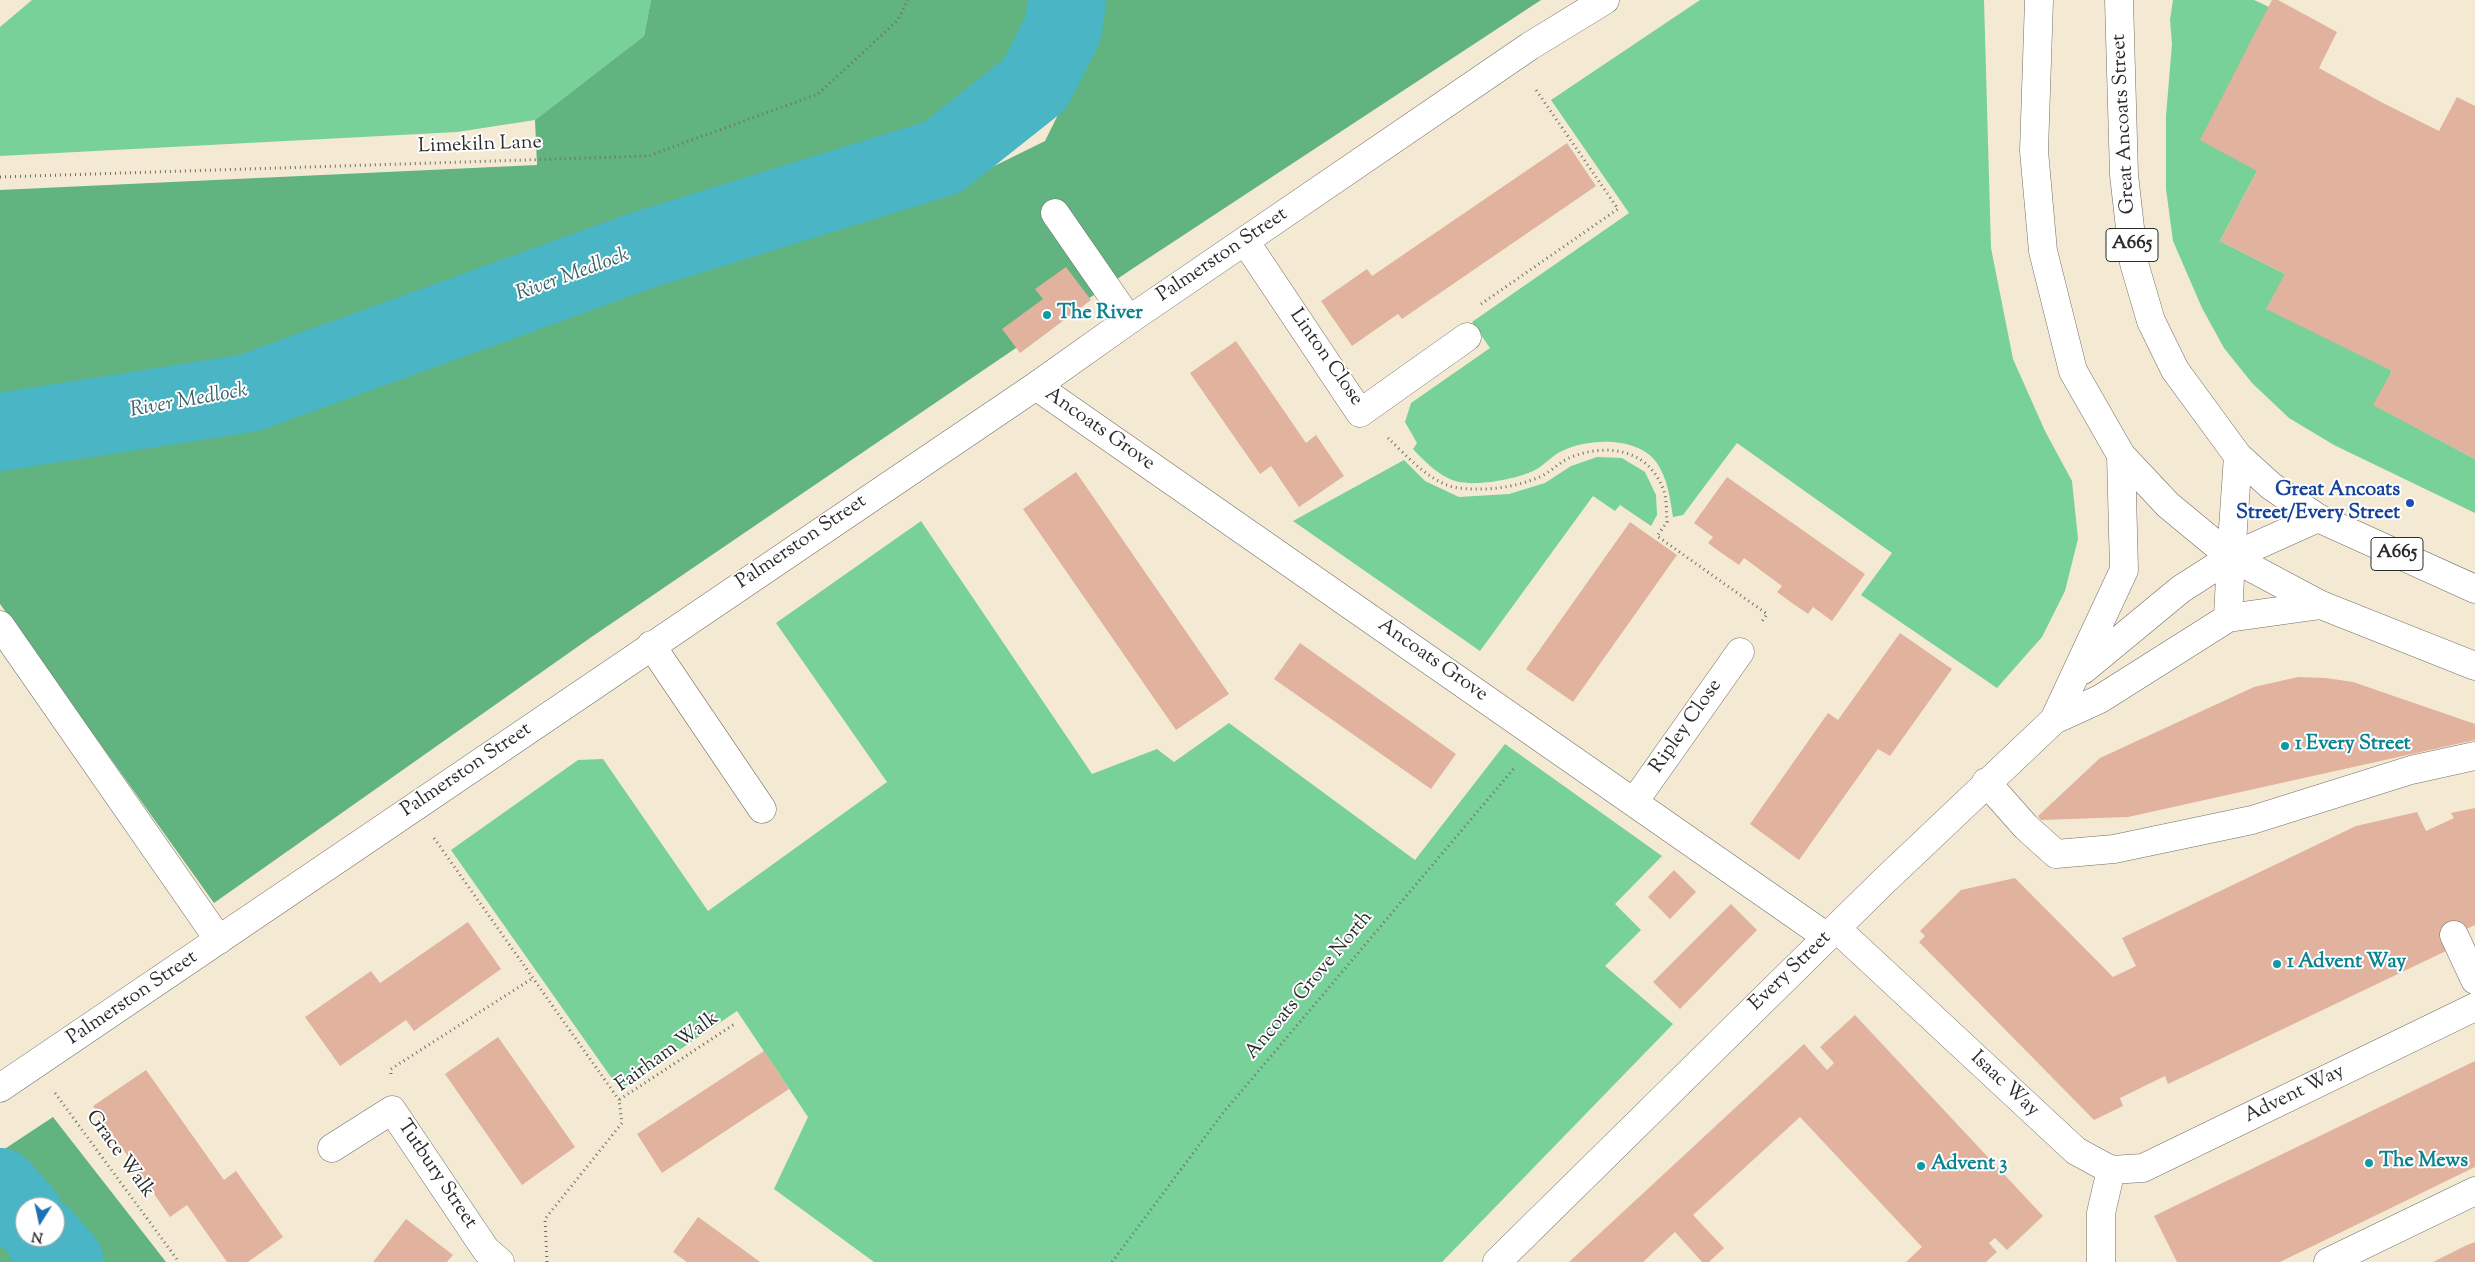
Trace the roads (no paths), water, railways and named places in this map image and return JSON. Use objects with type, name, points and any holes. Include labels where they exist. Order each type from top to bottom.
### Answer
[{"type":"main road","name":"Palmerston Street","points":[[0,1088],[35,1066],[651,645],[1036,386],[1129,320],[1514,57],[1605,0]]},
{"type":"main road","points":[[2039,0],[2034,151],[2044,251],[2073,371],[2121,455],[2168,505],[2231,557],[2321,606],[2475,666]]},
{"type":"main road","name":"Great Ancoats Street","points":[[2119,0],[2124,175],[2134,263],[2151,321],[2175,370],[2238,456],[2271,486],[2318,518],[2475,589]]},
{"type":"main road","points":[[1055,213],[1129,320]]},
{"type":"main road","name":"Linton Close","points":[[1245,241],[1360,413],[1467,337]]},
{"type":"main road","name":"Ancoats Grove","points":[[1036,386],[1634,802],[1831,932]]},
{"type":"main road","name":"Every Street","points":[[1497,1262],[1831,932],[1986,782],[2054,720],[2124,570],[2121,455]]},
{"type":"main road","points":[[2228,618],[2238,456]]},
{"type":"main road","points":[[2076,676],[2161,603],[2231,557],[2318,518]]},
{"type":"main road","points":[[2054,720],[2100,699],[2228,618],[2321,606]]},
{"type":"main road","points":[[0,624],[219,940]]},
{"type":"main road","points":[[651,645],[762,809]]},
{"type":"main road","name":"Ripley Close","points":[[1634,802],[1740,652]]},
{"type":"main road","points":[[1986,782],[2026,827],[2056,854],[2114,849],[2252,820],[2411,770],[2475,756]]},
{"type":"main road","name":"Isaac Way","points":[[1831,932],[2076,1151],[2111,1170]]},
{"type":"main road","points":[[2454,935],[2475,980]]},
{"type":"main road","name":"Advent Way","points":[[2111,1170],[2143,1168],[2475,1007]]},
{"type":"main road","name":"Tutbury Street","points":[[332,1148],[392,1110],[486,1250],[500,1262]]},
{"type":"main road","points":[[2101,1262],[2101,1213],[2111,1170]]},
{"type":"main road","points":[[2328,1262],[2475,1191]]},
{"type":"waterway","name":"River Medlock","points":[[0,432],[249,393],[643,250],[943,157],[1035,84],[1063,29],[1067,0]]},
{"type":"waterway","name":"River Medlock","points":[[0,1187],[15,1204]]},
{"type":"waterway","name":"River Medlock","points":[[52,1247],[65,1262]]},
{"type":"place","name":"The River","points":[[1047,315]]},
{"type":"place","name":"Great Ancoats Street/Every Street","points":[[2410,503]]},
{"type":"place","name":"1 Every Street","points":[[2285,746]]},
{"type":"place","name":"1 Advent Way","points":[[2277,964]]},
{"type":"place","name":"The Mews","points":[[2369,1163]]},
{"type":"place","name":"Advent 3","points":[[1921,1166]]}]
